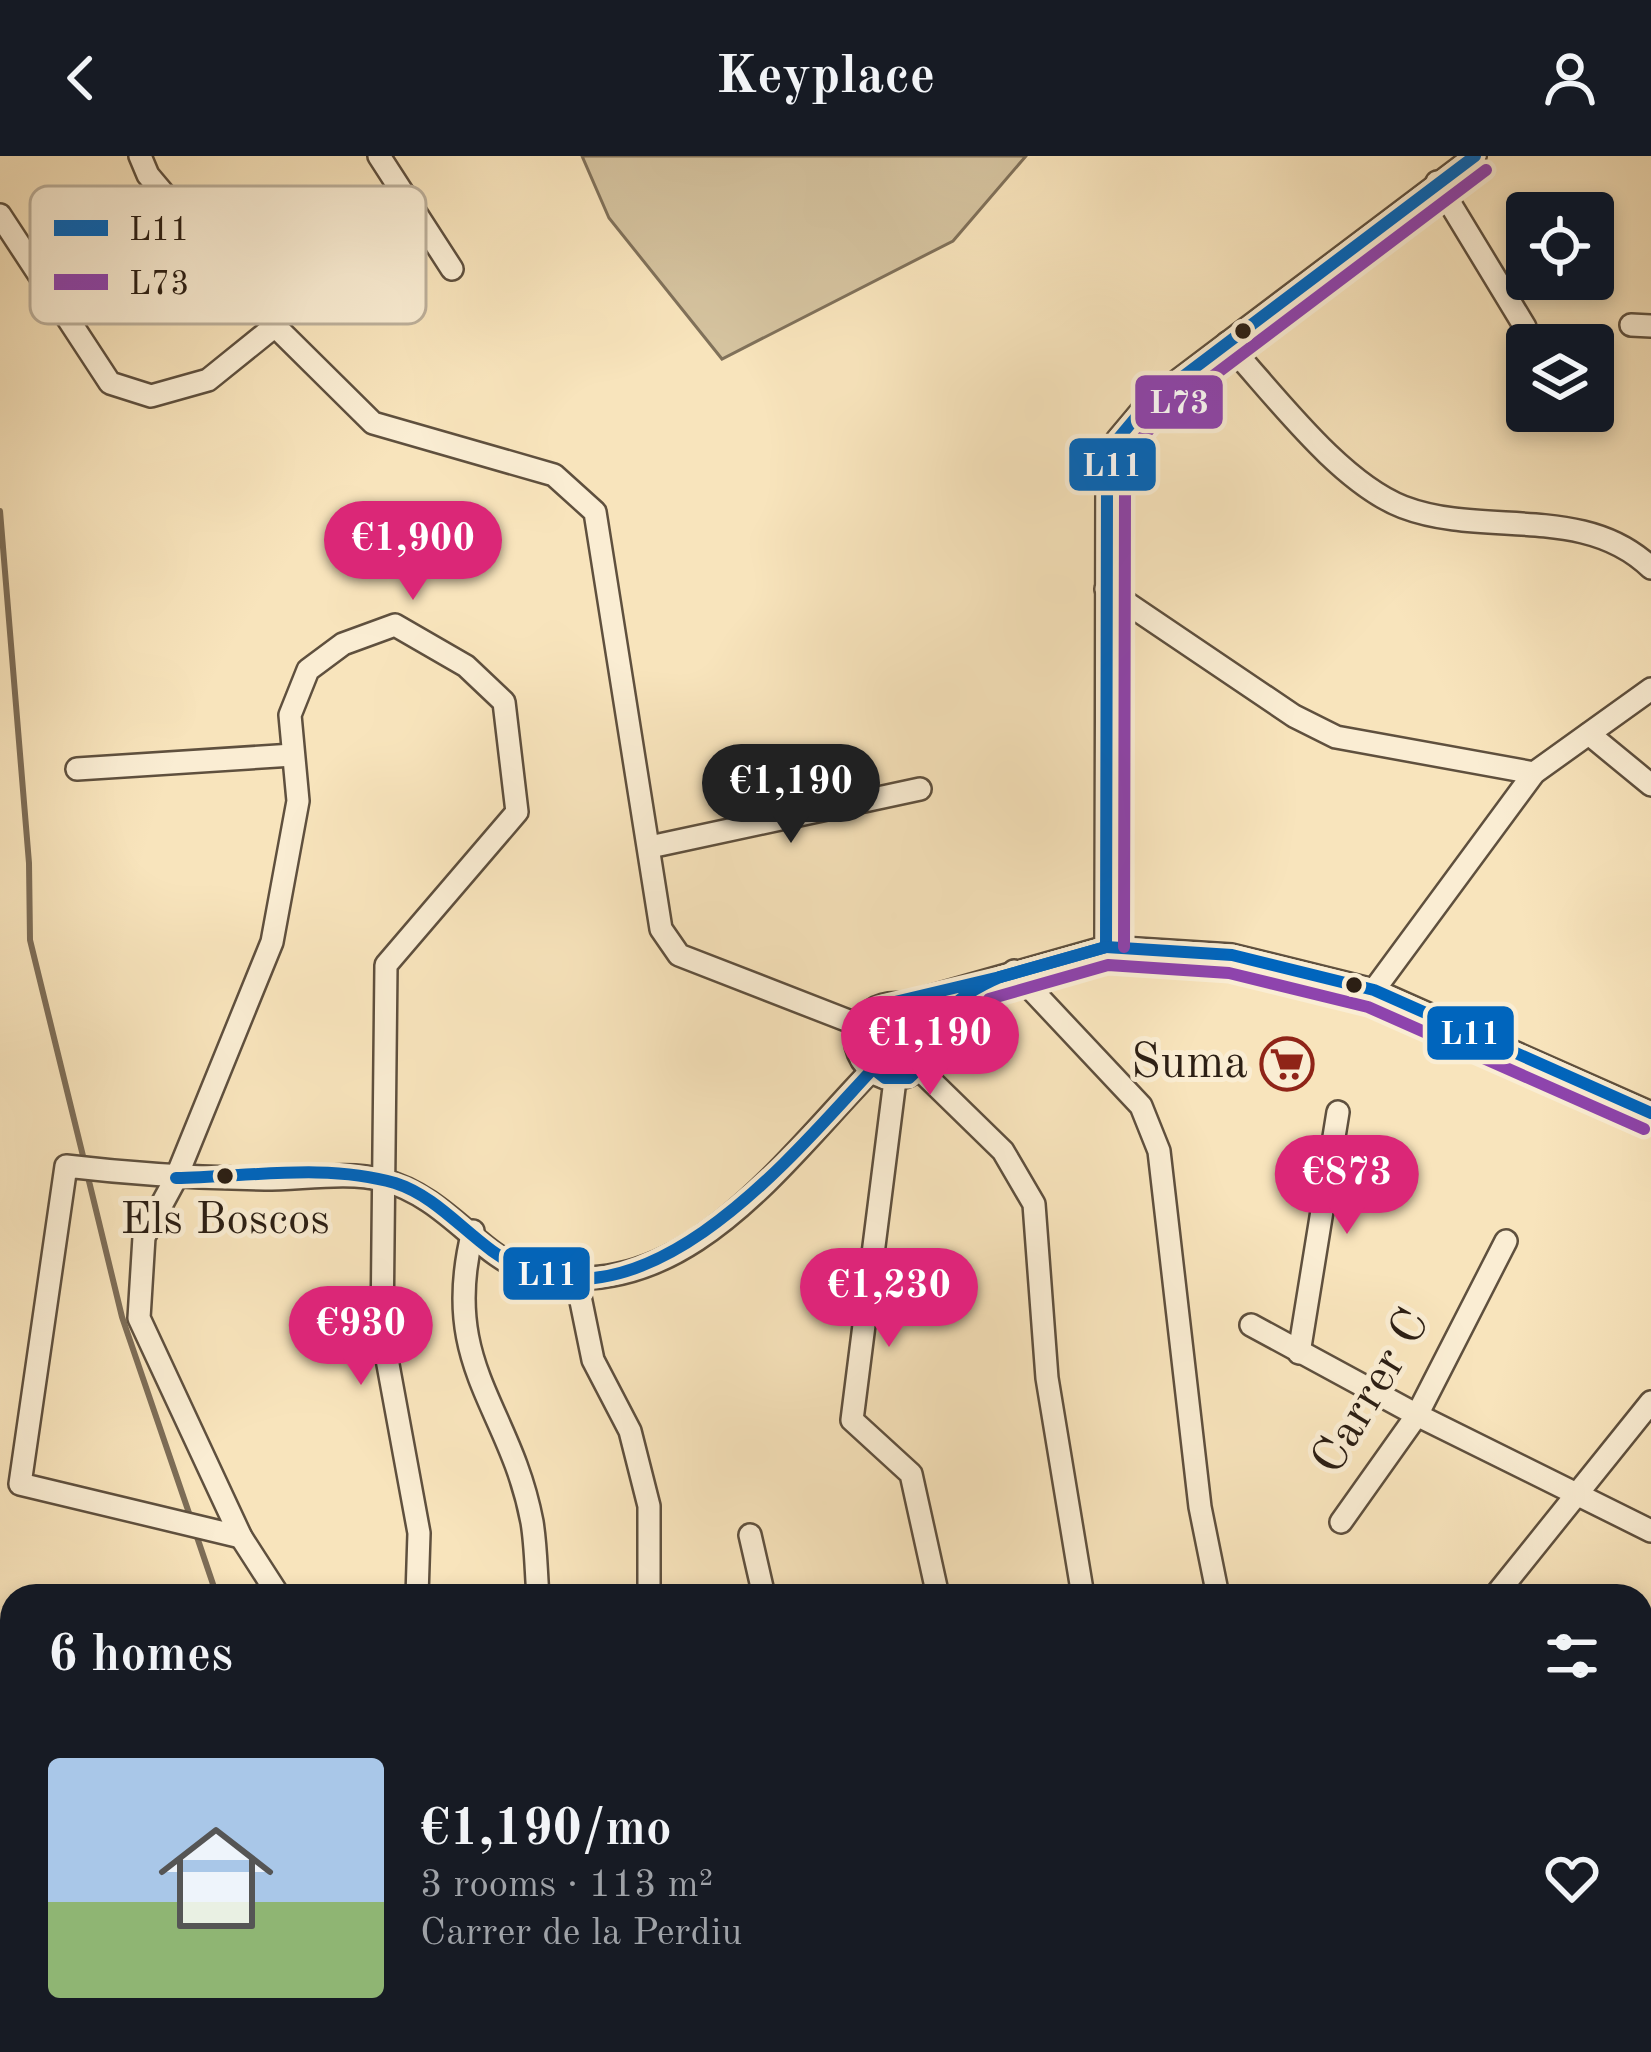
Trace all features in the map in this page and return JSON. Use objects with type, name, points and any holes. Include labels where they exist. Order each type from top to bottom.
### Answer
[{"type":"street","points":[[140,156],[156,186]]},
{"type":"street","points":[[380,156],[399,186]]},
{"type":"street","points":[[1106,947],[1107,494],[1118,440],[1148,403],[1475,156]]},
{"type":"street","points":[[1438,182],[1523,324]]},
{"type":"street","points":[[0,215],[30,261]]},
{"type":"street","points":[[426,228],[452,269]]},
{"type":"street","points":[[71,324],[110,383],[151,396],[208,380],[275,326],[373,423],[554,475],[595,512],[662,929],[679,955],[859,1024]]},
{"type":"street","points":[[1226,343],[1339,462],[1402,506],[1458,522],[1566,527],[1600,535],[1635,552],[1651,568]]},
{"type":"street","points":[[1106,589],[1294,716],[1336,737],[1534,773]]},
{"type":"street","points":[[271,1584],[241,1537],[139,1318],[144,1238],[176,1178],[272,942],[298,801],[290,715],[308,670],[343,644],[395,626],[466,666],[503,702],[517,812],[386,965],[380,1179],[382,1332],[419,1533],[417,1584]]},
{"type":"street","points":[[1374,990],[1534,773],[1651,689]]},
{"type":"street","points":[[1588,734],[1651,785]]},
{"type":"street","points":[[77,769],[293,755]]},
{"type":"street","points":[[650,847],[920,789]]},
{"type":"street","points":[[904,1004],[918,1010],[932,1033],[932,1047],[920,1070],[895,1080],[870,1072],[856,1051],[859,1024],[878,1006],[904,1004],[1106,947],[1232,955],[1374,990],[1651,1113]]},
{"type":"street","points":[[1014,971],[1141,1106],[1159,1151],[1197,1486],[1216,1584]]},
{"type":"street","points":[[932,1033],[977,985]]},
{"type":"street","points":[[920,1070],[1003,1151],[1034,1204],[1047,1378],[1081,1584]]},
{"type":"street","points":[[241,1537],[20,1484],[69,1166],[176,1178],[380,1179],[430,1199],[494,1253],[526,1270],[576,1276],[640,1269],[723,1224],[870,1072]]},
{"type":"street","points":[[895,1080],[852,1420],[911,1474],[935,1584]]},
{"type":"street","points":[[1299,1354],[1338,1112]]},
{"type":"street","points":[[473,1231],[461,1280],[466,1337],[474,1373],[531,1520],[537,1584]]},
{"type":"street","name":"Carrer C","points":[[1341,1522],[1417,1415],[1506,1241]]},
{"type":"street","points":[[576,1276],[592,1360],[630,1431],[649,1505],[649,1584]]},
{"type":"street","points":[[1251,1325],[1299,1354],[1651,1532]]},
{"type":"street","points":[[1505,1584],[1651,1402]]},
{"type":"street","points":[[750,1535],[761,1584]]},
{"type":"shaded area","points":[[582,156],[1026,156],[953,241],[722,359],[609,218]]},
{"type":"waterway","points":[[0,511],[29,863],[30,940],[84,1160]]},
{"type":"waterway","points":[[87,1173],[122,1317],[190,1516]]},
{"type":"waterway","points":[[196,1534],[213,1584]]},
{"type":"transit line","name":"L11","points":[[1106,947],[1107,493],[1117,440],[1148,403],[1475,156]]},
{"type":"transit line","name":"L73","points":[[1124,947],[1125,495],[1134,448],[1160,416],[1486,170]]},
{"type":"transit line","name":"L11","points":[[1000,977],[1106,947]]},
{"type":"transit line","name":"L11","points":[[1000,977],[1106,947]]},
{"type":"transit line","name":"L11","points":[[1106,947],[1232,955],[1374,990],[1651,1113]]},
{"type":"transit line","name":"L73","points":[[989,999],[1108,965],[1229,973],[1368,1007],[1644,1129]]},
{"type":"transit line","name":"L11","points":[[1000,977],[951,1007],[909,1078],[885,1078],[861,1059],[859,1025],[878,1006],[1000,977]]},
{"type":"transit line","name":"L73","points":[[922,1018],[906,1058],[889,1060],[874,1049],[881,1025],[922,1018]]},
{"type":"transit line","name":"L11","points":[[176,1178],[314,1172],[369,1177],[413,1190],[524,1269],[574,1279],[623,1272],[671,1252],[718,1222],[802,1145],[870,1072]]},
{"type":"place","name":"Suma","points":[[1287,1064]]},
{"type":"place","name":"Els Boscos","points":[[225,1176]]}]
